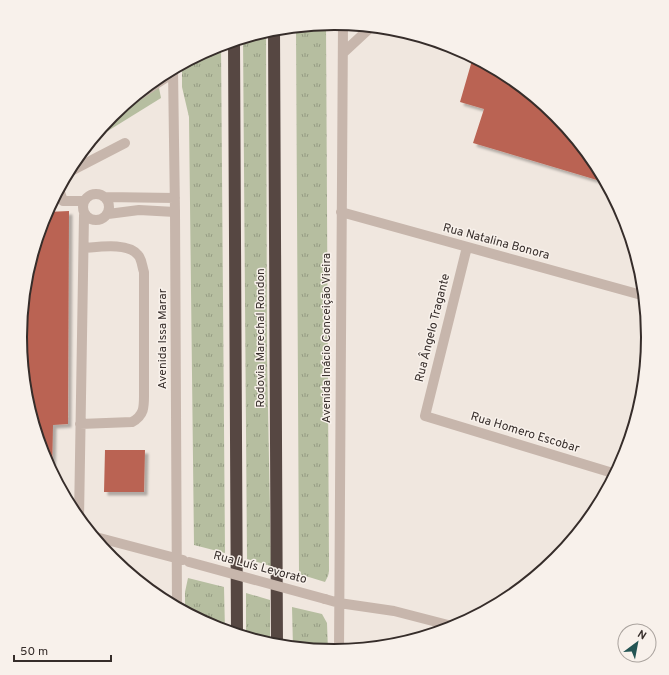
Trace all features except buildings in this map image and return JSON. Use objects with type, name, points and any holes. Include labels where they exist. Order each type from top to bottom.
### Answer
[{"type":"highway","name":"Rodovia Marechal Rondon","points":[[274,36],[277,639]]},
{"type":"highway","points":[[234,47],[237,629]]},
{"type":"street","name":"Avenida Inácio Conceição Vieira","points":[[339,645],[343,30]]},
{"type":"street","points":[[343,53],[366,32]]},
{"type":"street","name":"Avenida Issa Marar","points":[[173,76],[177,601]]},
{"type":"street","points":[[79,167],[125,143]]},
{"type":"street","points":[[79,508],[84,248],[84,215],[82,206],[84,201],[91,195],[95,194],[104,197],[175,198]]},
{"type":"street","points":[[61,197],[62,201],[84,201]]},
{"type":"street","points":[[104,197],[109,204],[108,214]]},
{"type":"street","points":[[84,215],[96,221],[108,214],[139,210],[175,212]]},
{"type":"street","name":"Rua Natalina Bonora","points":[[341,212],[639,294]]},
{"type":"street","points":[[80,424],[132,422],[139,418],[142,410],[144,392],[144,272],[140,259],[131,249],[120,247],[84,248]]},
{"type":"street","name":"Rua Ângelo Tragante","points":[[426,416],[466,247]]},
{"type":"street","name":"Rua Homero Escobar","points":[[426,416],[611,472]]},
{"type":"street","points":[[102,539],[177,558]]},
{"type":"street","name":"Rua Luís Levorato","points":[[177,558],[339,603]]},
{"type":"street","points":[[339,603],[394,611],[446,624]]},
{"type":"green space","points":[[326,30],[329,571],[325,582],[299,574],[296,33]]},
{"type":"green space","points":[[266,38],[267,355],[271,566],[247,559],[243,44]]},
{"type":"green space","points":[[221,52],[225,553],[194,545],[189,117],[182,87],[182,70]]},
{"type":"green space","points":[[159,86],[161,98],[105,132],[132,106]]},
{"type":"green space","points":[[188,578],[224,587],[225,625],[185,606],[185,592]]},
{"type":"green space","points":[[246,593],[270,600],[270,638],[246,632]]},
{"type":"green space","points":[[292,607],[322,614],[327,623],[328,645],[293,642]]}]
